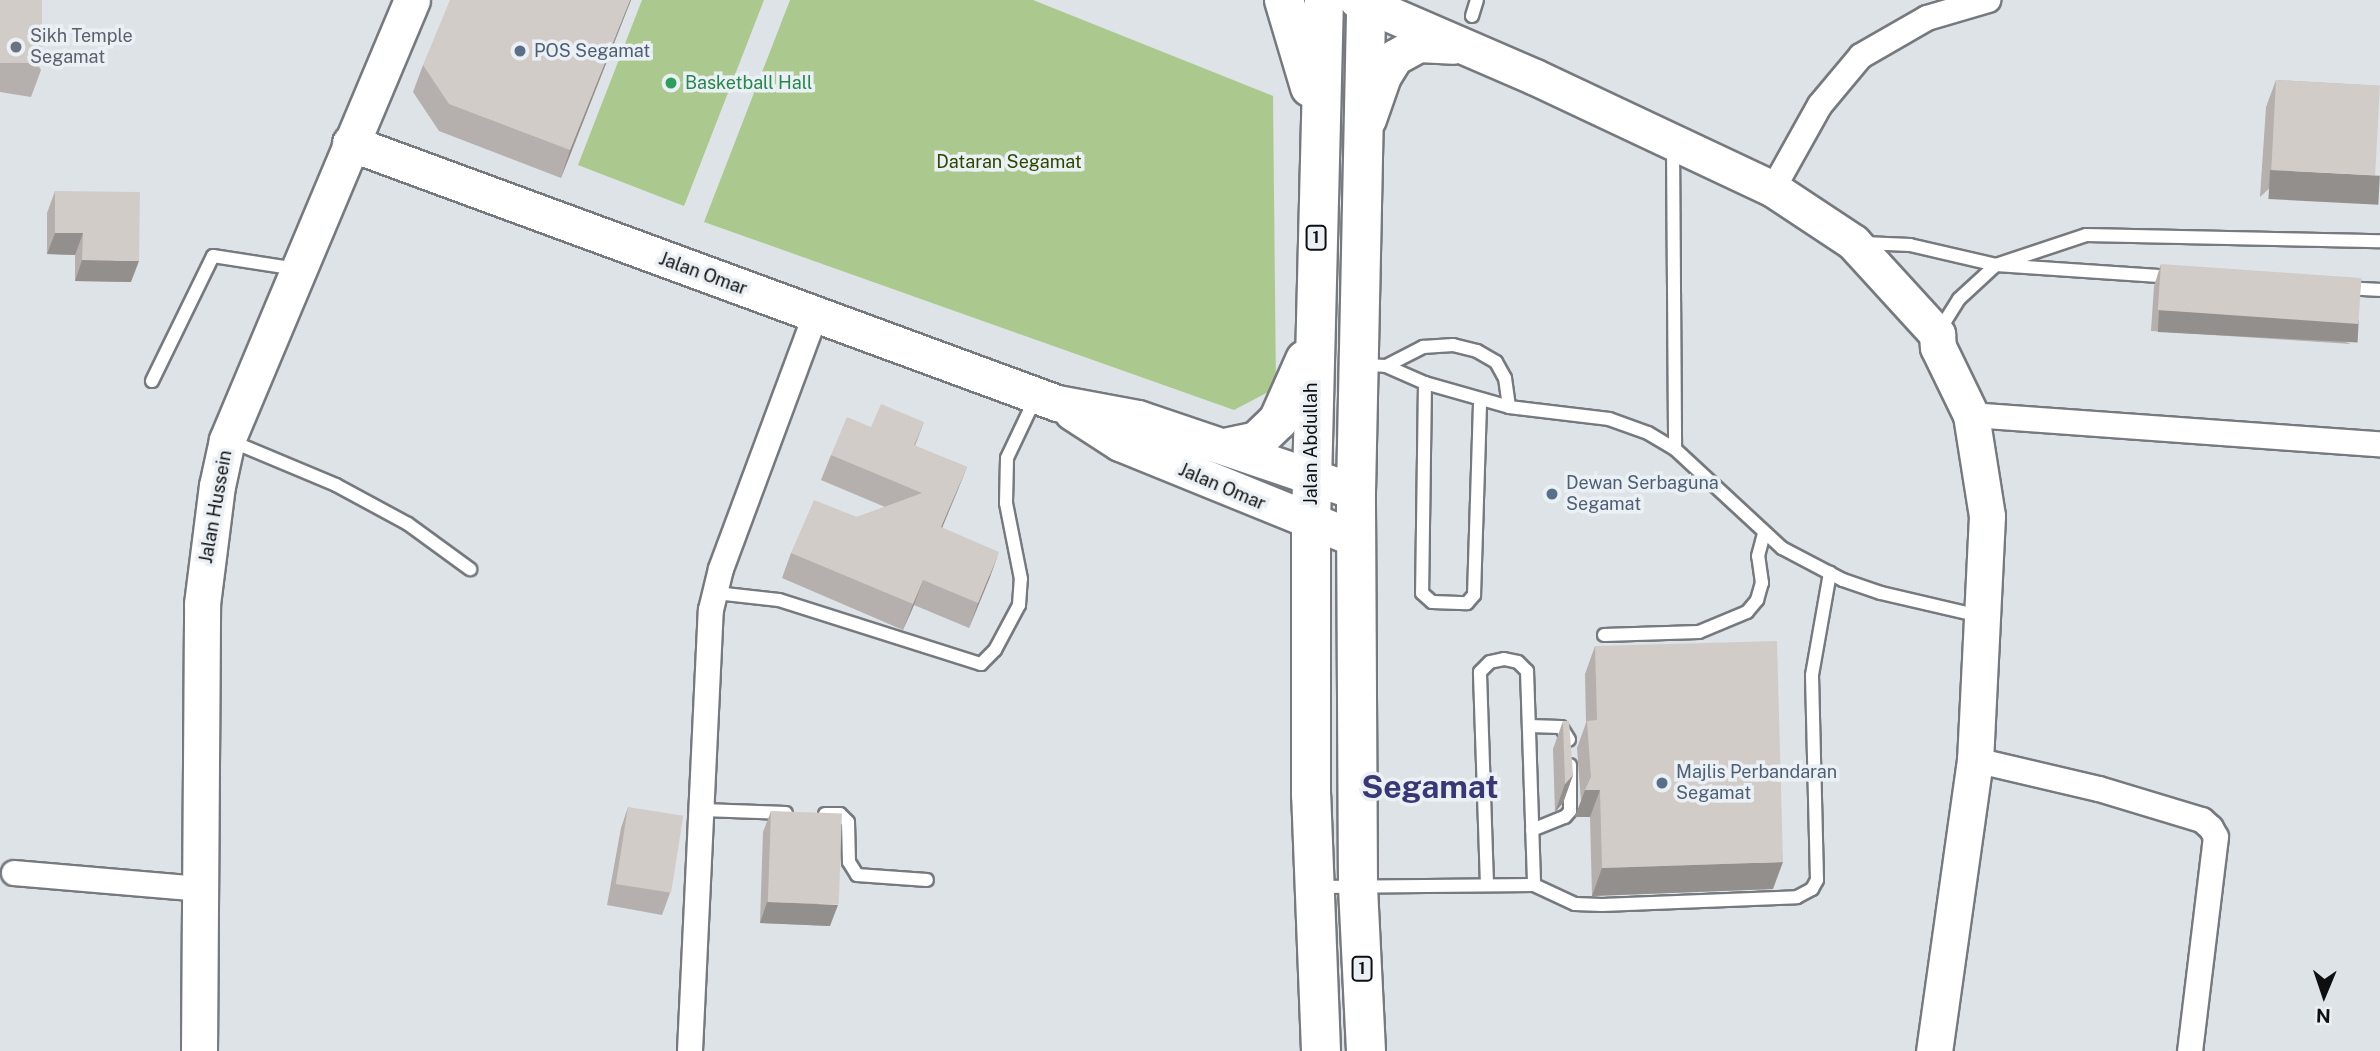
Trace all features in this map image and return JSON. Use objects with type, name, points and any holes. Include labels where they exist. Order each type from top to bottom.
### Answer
[{"type":"highway","points":[[1283,0],[1307,71],[1320,141]]},
{"type":"highway","name":"Jalan Abdullah","points":[[1314,887],[1312,339],[1324,0]]},
{"type":"highway","name":"1","points":[[1363,1],[1363,139],[1372,365],[1356,492],[1356,538],[1358,887],[1366,1051]]},
{"type":"highway","points":[[1229,447],[1257,441],[1278,421],[1312,339]]},
{"type":"highway","name":"1","points":[[1314,887],[1321,1051]]},
{"type":"street","name":"Jalan Hussein","points":[[199,1051],[202,604],[211,522],[227,440],[412,0]]},
{"type":"street","points":[[1773,189],[1819,105],[1861,56],[1927,18],[1988,0]]},
{"type":"street","points":[[1363,1],[1471,32],[1673,140],[1773,189],[1853,242],[1937,334],[1938,347],[1971,415],[1987,516],[1985,617],[1975,760],[1934,1051]]},
{"type":"street","points":[[1363,139],[1383,76],[1395,57],[1418,44],[1471,32]]},
{"type":"street","name":"Jalan Omar","points":[[350,143],[1047,399],[1138,418],[1356,492]]},
{"type":"street","points":[[690,1051],[702,810],[706,653],[716,593],[815,316]]},
{"type":"street","name":"Jalan Omar","points":[[1047,399],[1120,443],[1311,523],[1356,538]]},
{"type":"street","points":[[1971,415],[2380,444]]},
{"type":"street","points":[[1975,760],[2099,789],[2202,820],[2211,828],[2216,837],[2190,1051]]},
{"type":"street","points":[[14,873],[199,889]]},
{"type":"lane","points":[[1471,32],[1477,0]]},
{"type":"lane","points":[[1673,140],[1675,449]]},
{"type":"lane","points":[[1937,334],[1959,299],[1996,265],[2086,235],[2380,241]]},
{"type":"lane","points":[[1853,242],[1910,245],[1996,265],[2194,278]]},
{"type":"lane","points":[[152,381],[213,256],[298,270]]},
{"type":"lane","points":[[2325,287],[2380,290]]},
{"type":"lane","points":[[1372,365],[1423,346],[1453,345],[1477,351],[1496,362],[1505,378],[1509,407]]},
{"type":"lane","points":[[1372,365],[1480,400],[1509,407],[1609,419],[1648,433],[1675,449],[1782,548],[1830,573],[1881,593],[1985,617]]},
{"type":"lane","points":[[1425,383],[1422,593],[1432,602],[1467,603],[1474,595],[1480,400]]},
{"type":"lane","points":[[716,593],[779,600],[981,664],[995,650],[1019,605],[1019,566],[1006,503],[1007,458],[1047,399]]},
{"type":"lane","points":[[227,440],[336,485],[408,524],[470,569]]},
{"type":"lane","points":[[1604,635],[1699,632],[1747,612],[1757,600],[1762,583],[1758,556],[1764,533]]},
{"type":"lane","points":[[1314,887],[1534,885],[1575,904],[1602,905],[1797,897],[1812,889],[1818,880],[1812,675],[1830,573]]},
{"type":"lane","points":[[1487,885],[1480,672],[1490,662],[1518,662],[1527,671],[1534,885]]},
{"type":"lane","points":[[1529,726],[1555,725],[1567,731],[1572,805],[1565,817],[1532,830]]},
{"type":"lane","points":[[702,810],[799,813]]},
{"type":"lane","points":[[813,814],[840,814],[848,822],[849,862],[857,875],[927,880]]},
{"type":"green space","name":"Basketball Hall","points":[[642,0],[764,0],[684,206],[578,165]]},
{"type":"green space","name":"Dataran Segamat","points":[[790,0],[1033,0],[1273,96],[1276,388],[1234,410],[704,222]]},
{"type":"building","name":"Sikh Temple Segamat","points":[[0,0],[42,0],[42,63],[0,63]]},
{"type":"building","name":"POS Segamat","points":[[450,0],[630,0],[570,150],[449,104],[423,65]]},
{"type":"building","points":[[2276,80],[2380,85],[2375,175],[2271,170]]},
{"type":"building","points":[[55,191],[140,192],[139,261],[82,260],[83,233],[55,233]]},
{"type":"building","points":[[2161,264],[2362,278],[2358,324],[2158,310]]},
{"type":"building","points":[[881,404],[924,422],[914,445],[967,467],[941,527],[999,552],[978,603],[923,580],[913,604],[791,553],[814,500],[857,517],[922,493],[831,455],[847,417],[871,427]]},
{"type":"building","name":"Majlis Perbandaran Segamat","points":[[1777,641],[1783,862],[1602,868],[1600,790],[1585,790],[1591,777],[1587,721],[1597,720],[1595,646]]},
{"type":"building","points":[[1563,721],[1569,721],[1573,775],[1565,784]]},
{"type":"building","points":[[628,807],[683,816],[671,893],[616,884]]},
{"type":"building","points":[[771,811],[842,813],[839,904],[768,902]]},
{"type":"place","name":"Sikh Temple Segamat","points":[[16,47]]},
{"type":"place","name":"POS Segamat","points":[[520,51]]},
{"type":"place","name":"Basketball Hall","points":[[671,83]]},
{"type":"place","name":"Dewan Serbaguna Segamat","points":[[1552,494]]},
{"type":"place","name":"Majlis Perbandaran Segamat","points":[[1662,783]]},
{"type":"district","name":"Segamat","points":[[1430,787]]}]
